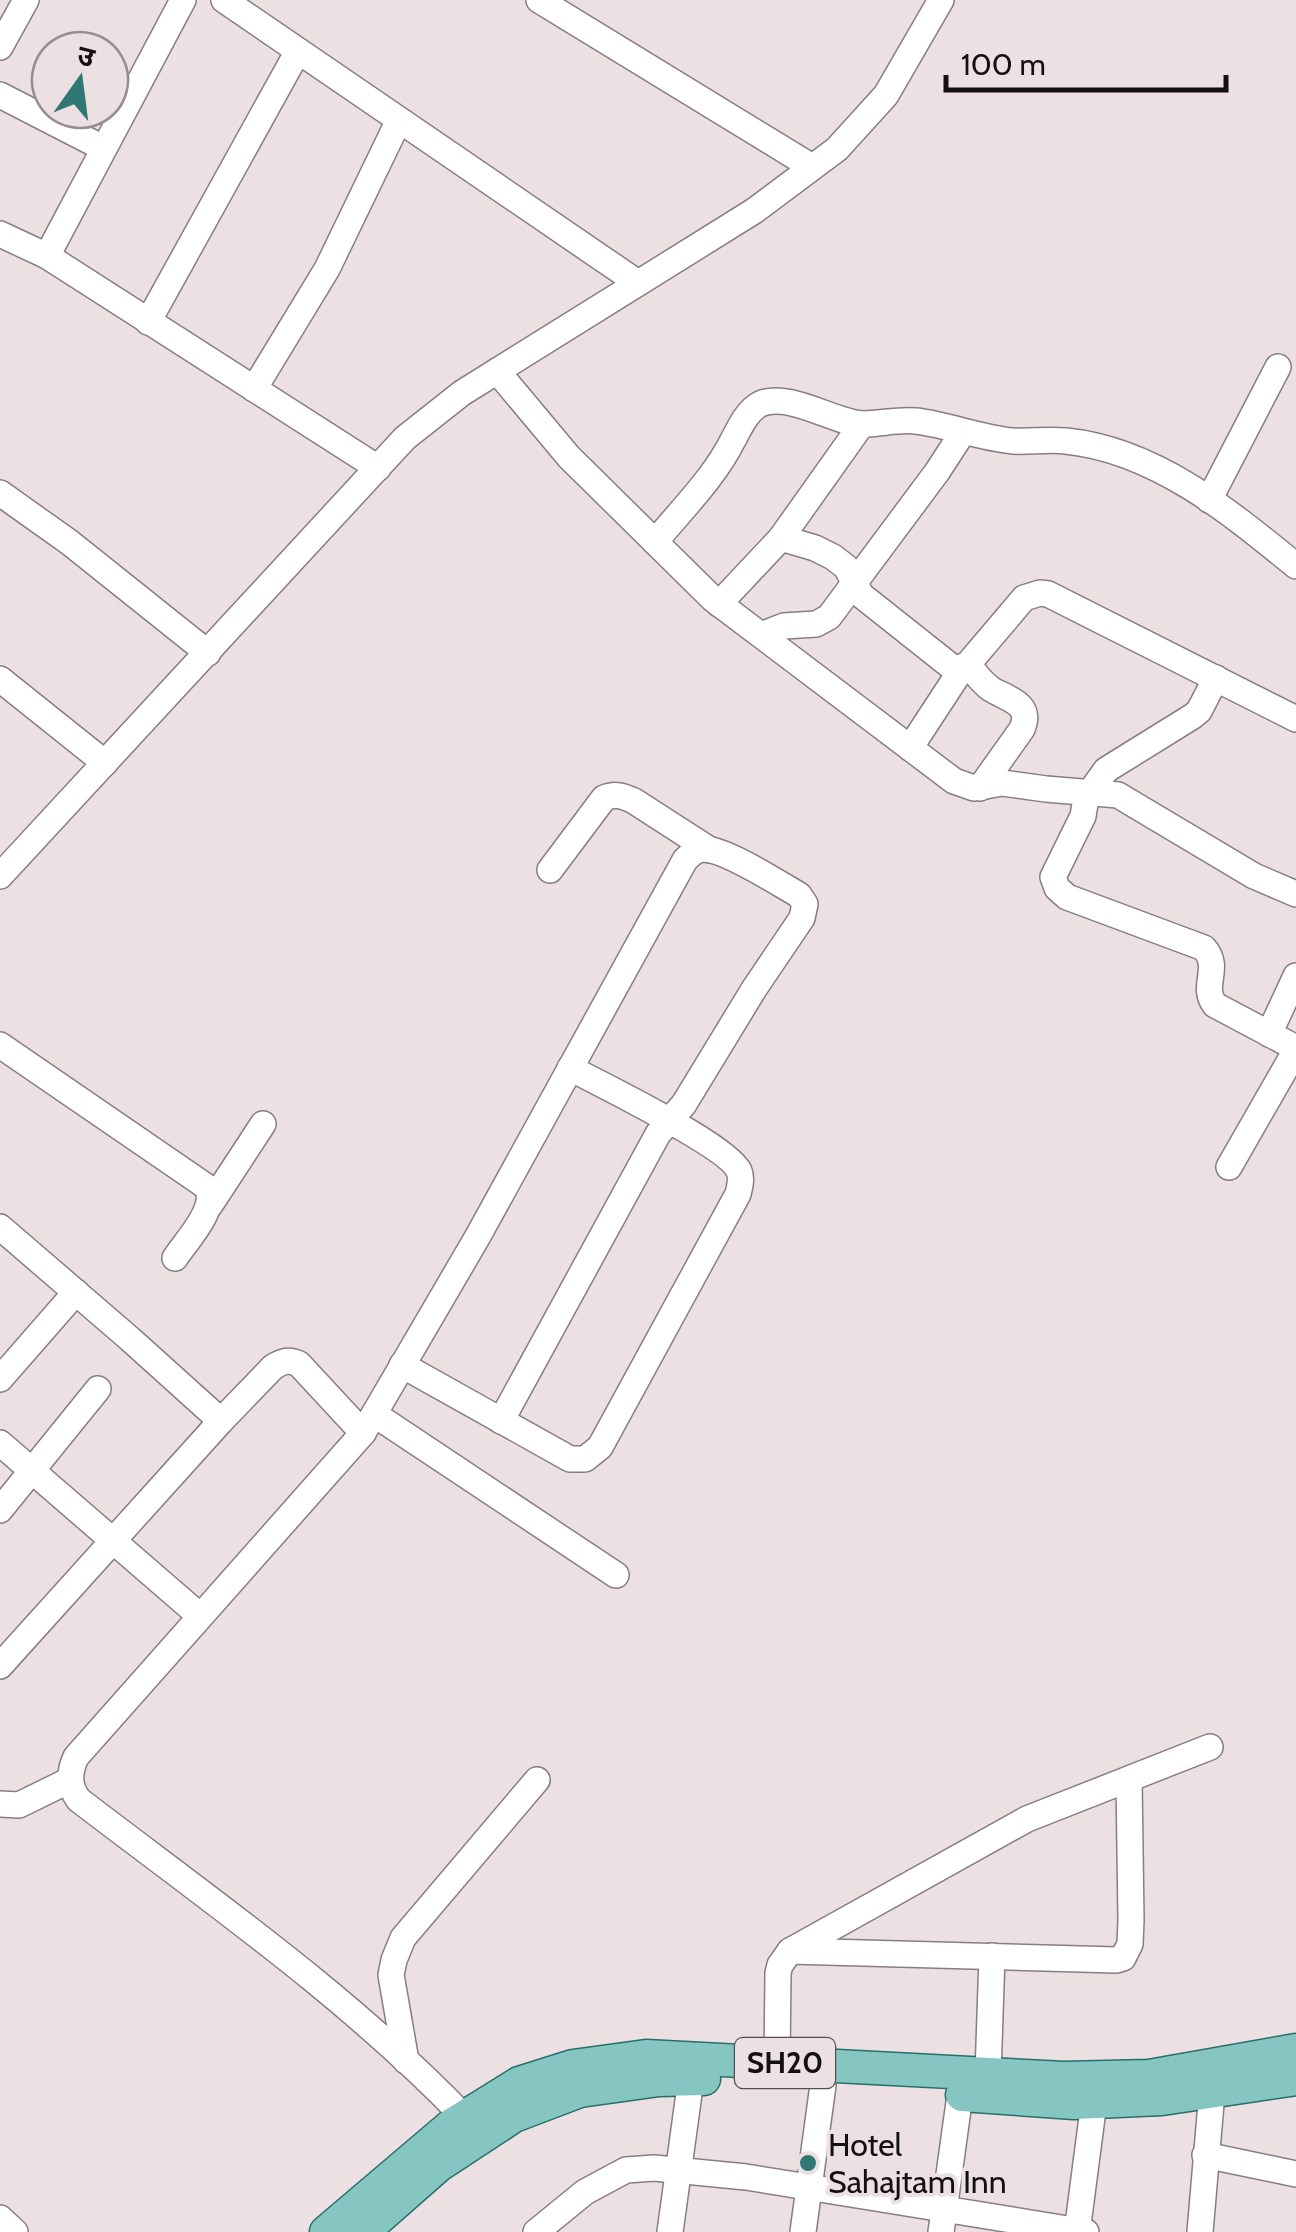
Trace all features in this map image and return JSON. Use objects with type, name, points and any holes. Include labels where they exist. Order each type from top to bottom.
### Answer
[{"type":"main road","name":"SH20","points":[[326,2232],[453,2124],[519,2083],[574,2066],[646,2056],[1064,2078],[1149,2076],[1296,2050]]},
{"type":"main road","name":"SH20","points":[[363,2232],[438,2166],[514,2116],[580,2090],[660,2080],[730,2078],[1074,2103],[1162,2099],[1296,2079]]},
{"type":"street","points":[[0,47],[26,0]]},
{"type":"street","points":[[47,256],[183,0]]},
{"type":"street","points":[[224,0],[638,283]]},
{"type":"street","points":[[539,0],[812,168]]},
{"type":"street","points":[[0,876],[405,438],[462,392],[754,211],[837,149],[886,95],[941,0]]},
{"type":"street","points":[[148,322],[298,51]]},
{"type":"street","points":[[0,95],[104,148]]},
{"type":"street","points":[[254,389],[327,269],[399,120]]},
{"type":"street","points":[[0,234],[47,256],[378,468]]},
{"type":"street","points":[[1209,500],[1278,367]]},
{"type":"street","points":[[497,371],[569,457],[719,604],[954,781],[968,788],[1002,783],[1110,793],[1129,800],[1254,876],[1296,894]]},
{"type":"street","points":[[655,542],[716,471],[740,426],[758,405],[771,401],[862,424],[916,422],[1013,441],[1069,441],[1111,450],[1149,464],[1209,500],[1296,566]]},
{"type":"street","points":[[719,604],[781,538],[862,424]]},
{"type":"street","points":[[761,635],[784,626],[825,620],[963,432]]},
{"type":"street","points":[[0,493],[69,542],[208,653]]},
{"type":"street","points":[[781,538],[833,557],[846,567],[862,595],[948,666],[965,666]]},
{"type":"street","points":[[910,748],[965,666],[1024,598],[1040,593],[1057,597],[1296,719]]},
{"type":"street","points":[[965,666],[986,686],[1019,704],[1026,722],[980,788]]},
{"type":"street","points":[[1216,678],[1200,711],[1112,764],[1089,792],[1083,816],[1054,877],[1057,888],[1067,896],[1204,948],[1213,963],[1210,1000],[1296,1049],[1230,1167]]},
{"type":"street","points":[[0,679],[105,763]]},
{"type":"street","points":[[550,870],[610,795],[634,800],[710,850]]},
{"type":"street","points":[[464,2117],[434,2085],[315,1982],[80,1800],[70,1780],[76,1756],[368,1423],[478,1236],[685,860],[695,850],[720,852],[799,895],[805,904],[802,918],[684,1104],[658,1134],[501,1421]]},
{"type":"street","points":[[1269,1034],[1296,976]]},
{"type":"street","points":[[0,1045],[200,1180],[211,1192],[210,1205]]},
{"type":"street","points":[[402,1365],[570,1460],[585,1459],[600,1447],[738,1194],[741,1180],[729,1157],[570,1068]]},
{"type":"street","points":[[174,1258],[262,1124]]},
{"type":"street","points":[[0,1228],[220,1421]]},
{"type":"street","points":[[0,1378],[76,1292]]},
{"type":"street","points":[[0,1666],[220,1421],[273,1366],[283,1361],[292,1361],[306,1370],[368,1423],[616,1574]]},
{"type":"street","points":[[0,1510],[98,1389]]},
{"type":"street","points":[[0,1442],[200,1616]]},
{"type":"street","points":[[778,2063],[778,1973],[790,1951],[1015,1825],[1210,1748]]},
{"type":"street","points":[[0,1804],[19,1805],[70,1780]]},
{"type":"street","points":[[406,2061],[391,1976],[403,1938],[537,1780]]},
{"type":"street","points":[[790,1951],[1117,1960],[1126,1955],[1132,1920],[1129,1780]]},
{"type":"street","points":[[988,2074],[992,1956]]},
{"type":"street","points":[[670,2232],[691,2079]]},
{"type":"street","points":[[802,2232],[823,2085]]},
{"type":"street","points":[[1200,2232],[1212,2092]]},
{"type":"street","points":[[942,2221],[960,2095]]},
{"type":"street","points":[[1077,2232],[1094,2102]]},
{"type":"street","points":[[1205,2156],[1296,2174]]},
{"type":"street","points":[[536,2232],[585,2192],[626,2170],[679,2170],[808,2187],[942,2221],[1086,2232]]},
{"type":"street","points":[[0,2218],[15,2232]]},
{"type":"place","name":"Hotel Sahajtam Inn","points":[[808,2163]]}]
